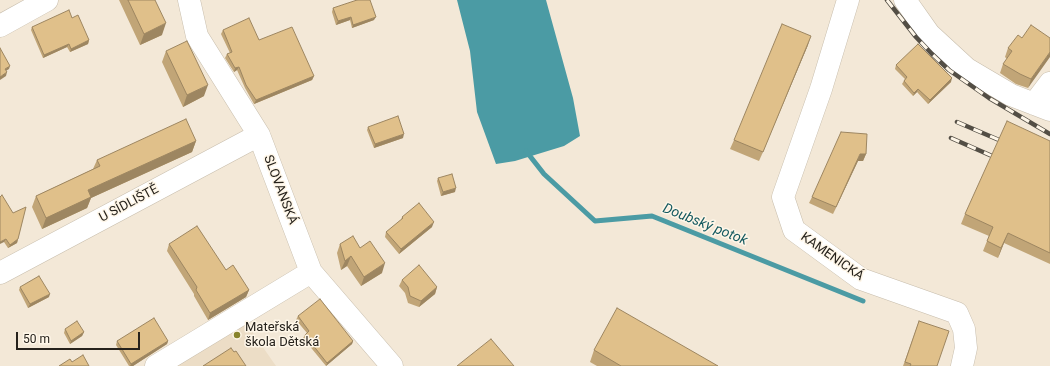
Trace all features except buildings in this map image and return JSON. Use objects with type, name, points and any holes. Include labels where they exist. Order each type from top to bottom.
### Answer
[{"type":"street","points":[[0,26],[47,0]]},
{"type":"street","name":"SLOVANSKÁ","points":[[189,0],[198,36],[259,135],[311,272],[392,366]]},
{"type":"street","name":"KAMENICKÁ","points":[[848,0],[821,89],[783,197],[794,230],[861,279],[956,314],[964,348]]},
{"type":"street","points":[[905,0],[929,34],[967,69],[1011,95],[1042,107],[1050,83]]},
{"type":"street","name":"U SÍDLIŠTĚ","points":[[0,273],[259,135]]},
{"type":"street","points":[[156,366],[311,272]]},
{"type":"shaded area","name":"Mateřská škola Dětská","points":[[244,320],[276,366],[171,366]]},
{"type":"water","points":[[457,0],[546,0],[573,98],[580,136],[564,146],[515,161],[496,164],[477,112],[470,51]]},
{"type":"waterway","name":"Doubský potok","points":[[526,151],[544,174],[595,221],[652,216],[863,301]]},
{"type":"railway","points":[[887,0],[916,37],[949,70],[989,98],[1050,134]]},
{"type":"railway","points":[[957,122],[999,140]]},
{"type":"railway","points":[[951,138],[992,156]]},
{"type":"place","name":"Mateřská škola Dětská","points":[[237,335]]}]
